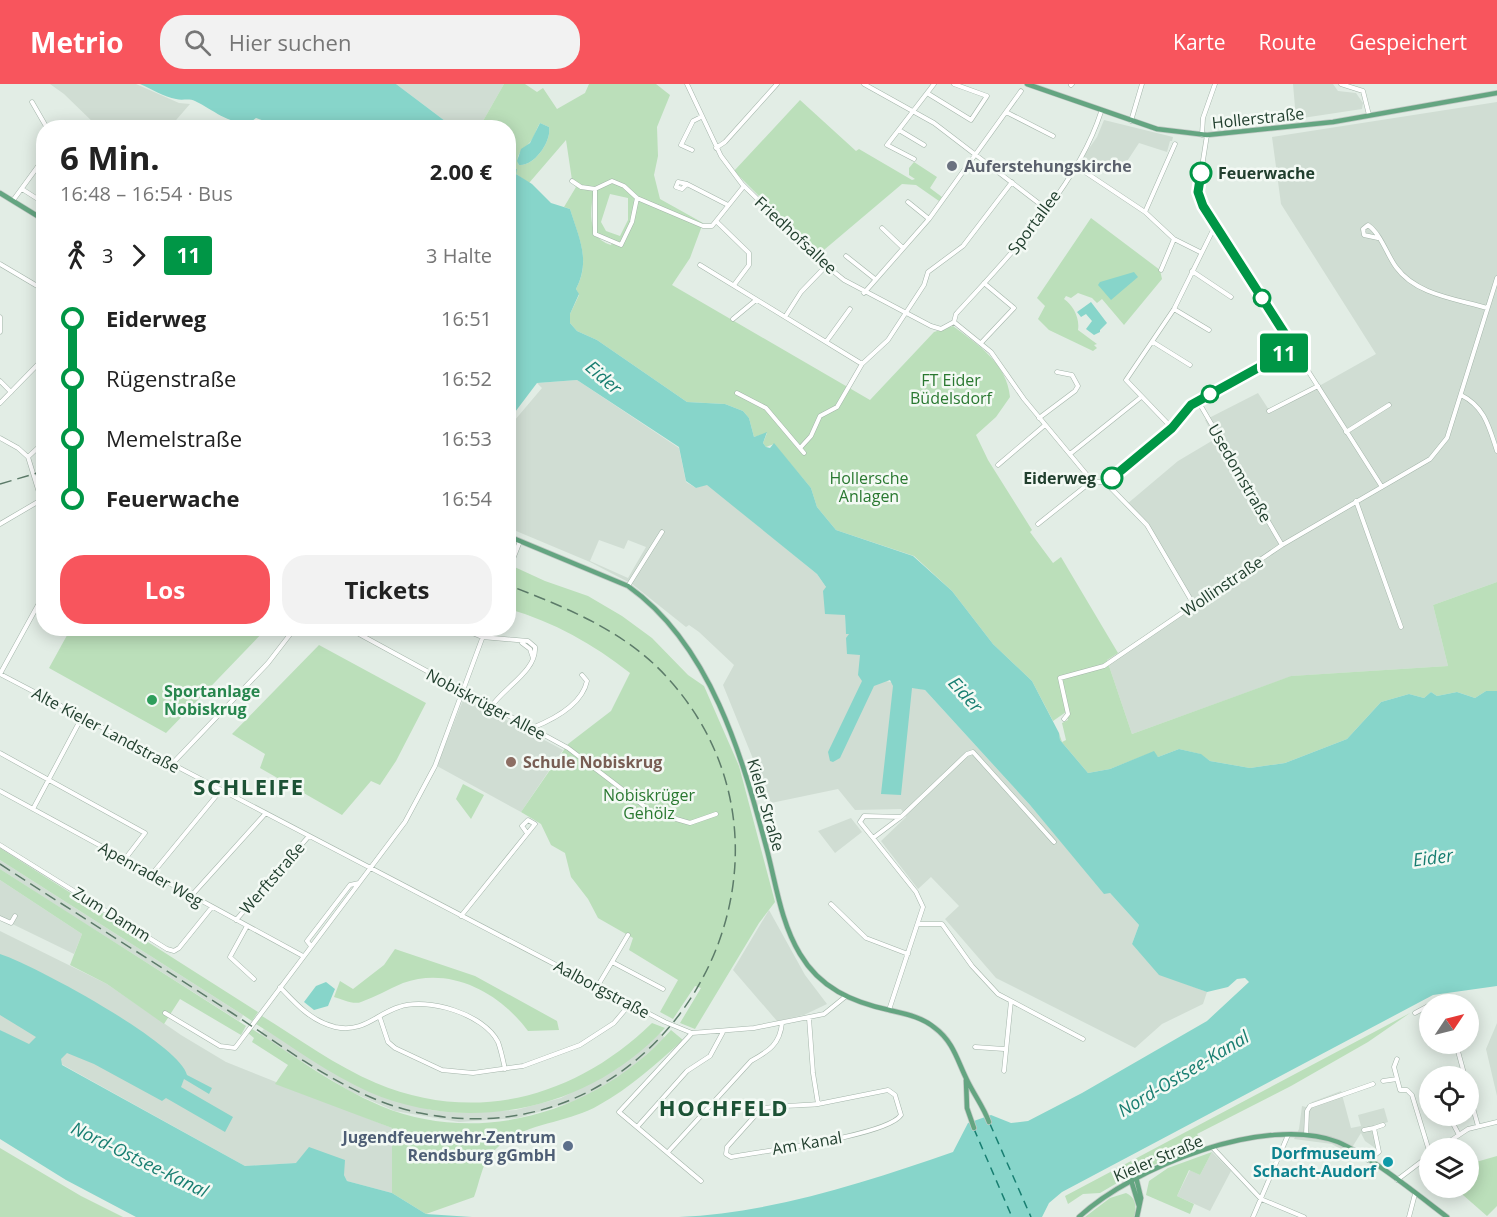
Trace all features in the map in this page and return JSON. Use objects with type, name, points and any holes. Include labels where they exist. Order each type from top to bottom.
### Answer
[{"type":"main road","name":"Hollerstraße","points":[[1027,84],[1131,121],[1180,133],[1204,135],[1369,116],[1497,93]]},
{"type":"main road","points":[[0,193],[14,199],[36,214]]},
{"type":"main road","name":"Kieler Straße","points":[[516,539],[628,585],[645,598],[680,637],[706,681],[742,760],[789,930],[799,953],[817,975],[845,997],[920,1019],[936,1028],[952,1047],[966,1080],[989,1122]]},
{"type":"main road","name":"Kieler Straße","points":[[966,1080],[967,1108],[974,1128]]},
{"type":"main road","name":"Kieler Straße","points":[[1079,1217],[1134,1178],[1212,1147],[1288,1134],[1337,1142],[1367,1160],[1447,1217]]},
{"type":"main road","points":[[1134,1178],[1140,1208]]},
{"type":"main road","points":[[1134,1178],[1140,1188],[1140,1208],[1137,1217]]},
{"type":"main road","points":[[1117,1188],[1128,1188],[1136,1194]]},
{"type":"street","name":"Friedhofsallee","points":[[687,84],[728,169],[826,266],[864,293],[937,329],[954,322]]},
{"type":"street","points":[[716,148],[725,142],[777,84]]},
{"type":"street","points":[[864,84],[914,110],[1045,208]]},
{"type":"street","points":[[914,159],[887,145],[934,84]]},
{"type":"street","points":[[927,93],[971,120],[987,96],[954,84]]},
{"type":"street","points":[[1131,121],[1142,84]]},
{"type":"street","points":[[1215,84],[1203,118],[1204,135],[1198,192],[1203,206],[1382,487]]},
{"type":"street","points":[[1341,84],[1363,91],[1369,116]]},
{"type":"street","points":[[864,293],[929,219],[1021,91]]},
{"type":"street","points":[[32,102],[42,120]]},
{"type":"street","points":[[1006,112],[1053,136]]},
{"type":"street","name":"Sportallee","points":[[954,322],[956,314],[1021,242],[1076,166],[1094,135],[1101,112]]},
{"type":"street","points":[[692,150],[681,145],[693,121],[701,117]]},
{"type":"street","points":[[899,130],[924,146]]},
{"type":"street","points":[[1145,212],[1174,144]]},
{"type":"street","points":[[1076,166],[1145,212],[1174,239],[1200,252]]},
{"type":"street","points":[[14,199],[36,169]]},
{"type":"street","points":[[572,181],[581,187],[595,189],[612,181],[624,186],[637,198],[703,226],[712,226],[744,186]]},
{"type":"street","points":[[801,447],[811,436],[820,416],[837,407],[842,401],[847,387],[862,364],[888,340],[924,285],[928,272],[963,246],[1012,182]]},
{"type":"street","points":[[687,184],[728,205]]},
{"type":"street","points":[[22,189],[36,198]]},
{"type":"street","points":[[595,189],[595,234],[621,245],[632,222],[637,198]]},
{"type":"street","points":[[908,202],[929,219]]},
{"type":"street","points":[[716,221],[749,253],[749,265],[734,285]]},
{"type":"street","points":[[1172,428],[1140,398],[1126,380],[1154,342],[1174,309],[1215,225]]},
{"type":"street","points":[[882,228],[903,248]]},
{"type":"street","points":[[1378,238],[1396,267],[1414,285],[1487,308]]},
{"type":"street","points":[[1161,270],[1174,239]]},
{"type":"street","points":[[846,256],[875,279]]},
{"type":"street","points":[[0,264],[36,285]]},
{"type":"street","points":[[700,265],[862,364]]},
{"type":"street","points":[[785,317],[801,292],[826,266]]},
{"type":"street","points":[[1192,271],[1231,297]]},
{"type":"street","name":"Wollinstraße","points":[[1064,719],[1068,714],[1060,678],[1104,666],[1282,545],[1430,459],[1439,450],[1447,438],[1497,278]]},
{"type":"street","points":[[981,343],[1014,308],[984,283]]},
{"type":"street","points":[[733,320],[756,300]]},
{"type":"street","points":[[826,342],[850,309]]},
{"type":"street","points":[[1174,309],[1209,330]]},
{"type":"street","points":[[0,317],[0,332]]},
{"type":"street","points":[[954,322],[981,343],[1000,363],[1045,425],[1092,481],[1106,483],[1147,525],[1194,606]]},
{"type":"street","points":[[1154,342],[1190,365]]},
{"type":"street","points":[[1106,483],[1172,428],[1191,405],[1294,348]]},
{"type":"street","points":[[0,403],[36,366]]},
{"type":"street","points":[[1039,417],[1075,391],[1078,386],[1072,375],[1057,372]]},
{"type":"street","points":[[0,381],[11,392]]},
{"type":"street","points":[[1269,411],[1318,386]]},
{"type":"street","points":[[737,393],[766,408],[804,453]]},
{"type":"street","points":[[1461,395],[1479,406],[1497,451]]},
{"type":"street","points":[[1070,454],[1140,398]]},
{"type":"street","name":"Usedomstraße","points":[[1198,401],[1282,545]]},
{"type":"street","points":[[1346,432],[1389,405]]},
{"type":"street","points":[[998,465],[1045,425]]},
{"type":"street","points":[[0,438],[18,448],[28,457],[36,482]]},
{"type":"street","points":[[28,457],[36,450]]},
{"type":"street","points":[[1038,524],[1092,481]]},
{"type":"street","points":[[1356,501],[1401,627]]},
{"type":"street","points":[[0,524],[36,503]]},
{"type":"street","points":[[628,585],[662,532]]},
{"type":"street","points":[[516,551],[520,541]]},
{"type":"street","points":[[0,674],[36,609]]},
{"type":"street","points":[[172,764],[268,663],[289,636]]},
{"type":"street","name":"Nobiskrüger Allee","points":[[362,636],[568,748],[652,812],[690,823],[716,814]]},
{"type":"street","points":[[165,1013],[220,1046],[236,1048],[310,946],[405,822],[429,778],[451,725],[461,691],[482,637],[520,642],[530,649],[533,659],[529,667],[491,707]]},
{"type":"street","name":"Alte Kieler Landstraße","points":[[0,674],[371,869]]},
{"type":"street","points":[[531,729],[547,722],[570,706],[586,684],[582,675]]},
{"type":"street","points":[[33,809],[82,717]]},
{"type":"street","points":[[873,838],[901,817],[967,754],[973,752],[1054,842]]},
{"type":"street","points":[[0,753],[145,833],[125,859]]},
{"type":"street","points":[[152,874],[221,790]]},
{"type":"street","name":"Apenrader Weg","points":[[0,791],[303,956]]},
{"type":"street","points":[[192,895],[265,814]]},
{"type":"street","points":[[890,1010],[923,907],[921,900],[860,822],[864,816],[901,817]]},
{"type":"street","points":[[461,916],[527,833]]},
{"type":"street","name":"Werftstraße","points":[[236,920],[309,836]]},
{"type":"street","name":"Zum Damm","points":[[0,845],[167,949],[174,951],[178,948],[213,907]]},
{"type":"street","name":"Aalborgstraße","points":[[371,869],[692,1034],[723,1032],[809,1018],[824,1014],[845,997]]},
{"type":"street","points":[[831,904],[866,938],[908,954]]},
{"type":"street","points":[[0,918],[11,923],[15,916]]},
{"type":"street","points":[[919,924],[942,924],[987,983],[1011,1001],[1083,1039]]},
{"type":"street","points":[[247,926],[230,957],[254,979]]},
{"type":"street","points":[[597,987],[628,935]]},
{"type":"street","points":[[612,962],[659,989],[663,989]]},
{"type":"street","points":[[280,987],[302,1011],[336,1027],[355,1027],[380,1018],[400,1006],[429,1004],[458,1011],[482,1024],[497,1041],[505,1069]]},
{"type":"street","points":[[1004,1071],[1004,1049],[1011,1001]]},
{"type":"street","points":[[380,1018],[388,1042],[395,1048],[442,1070],[473,1073],[523,1066],[596,1037],[614,1023],[630,1004]]},
{"type":"street","points":[[1415,1013],[1419,1011]]},
{"type":"street","points":[[809,1018],[813,1076],[818,1104]]},
{"type":"street","points":[[668,1152],[751,1061],[768,1052],[777,1043],[781,1036],[783,1023]]},
{"type":"street","points":[[638,1126],[687,1071],[710,1056],[723,1032]]},
{"type":"street","points":[[692,1034],[620,1110],[620,1113],[700,1181]]},
{"type":"street","points":[[975,1047],[1004,1049]]},
{"type":"street","points":[[1397,1059],[1394,1067],[1396,1079],[1400,1090],[1407,1090],[1412,1095],[1425,1138]]},
{"type":"street","points":[[1383,1082],[1396,1079]]},
{"type":"street","points":[[1306,1136],[1307,1111],[1312,1104],[1373,1084]]},
{"type":"street","name":"Am Kanal","points":[[888,1090],[895,1095],[901,1115],[891,1124],[838,1138],[731,1157],[726,1154],[727,1147],[761,1109],[767,1106],[780,1108],[818,1104],[888,1090]]},
{"type":"street","points":[[1479,1126],[1497,1122]]},
{"type":"street","points":[[1364,1130],[1383,1125]]},
{"type":"street","points":[[1454,1126],[1458,1134]]},
{"type":"street","points":[[1453,1138],[1478,1126]]},
{"type":"street","points":[[1367,1160],[1379,1152],[1374,1128]]},
{"type":"street","points":[[1253,1217],[1288,1134]]},
{"type":"street","points":[[1212,1147],[1260,1199],[1304,1217]]},
{"type":"street","points":[[1396,1180],[1419,1163]]},
{"type":"street","points":[[1409,1217],[1415,1194]]},
{"type":"shaded area","points":[[50,84],[136,84],[179,103],[190,104],[176,120],[91,120]]},
{"type":"shaded area","points":[[396,84],[504,84],[484,120],[444,120]]},
{"type":"shaded area","points":[[1293,84],[1333,84],[1338,91],[1356,93],[1363,103],[1362,109],[1296,119]]},
{"type":"shaded area","points":[[1497,102],[1497,582],[1433,605],[1448,666],[1292,676],[1132,734],[1107,660],[1193,605],[1147,525],[1127,504],[1178,461],[1215,439],[1205,420],[1258,393],[1271,413],[1376,354],[1281,204],[1272,137]]},
{"type":"shaded area","points":[[1104,120],[1173,137],[1172,141],[1170,141],[1167,152],[1139,143],[1122,169],[1110,161],[1104,170],[1083,157],[1097,137]]},
{"type":"shaded area","points":[[577,380],[679,448],[686,482],[696,488],[707,484],[817,574],[845,615],[846,633],[849,634],[847,654],[860,654],[860,675],[925,690],[1030,805],[1104,893],[1110,893],[1139,925],[1132,944],[1159,974],[1207,992],[1203,1004],[1162,1024],[1135,1048],[996,978],[945,919],[959,906],[931,877],[918,889],[881,841],[906,817],[901,809],[855,810],[838,789],[771,803],[723,685],[734,665],[699,632],[689,625],[686,627],[632,584],[590,562],[516,531],[516,419],[542,388],[537,383]],"holes":[[[599,540],[624,549],[628,540],[646,547],[628,578],[590,561]]]},
{"type":"shaded area","name":"Schule Nobiskrug","points":[[467,699],[563,750],[521,812],[437,766],[463,700]]},
{"type":"shaded area","points":[[851,818],[862,832],[835,853],[818,831]]},
{"type":"shaded area","points":[[0,860],[243,1015],[242,1017],[239,1021],[0,869]]},
{"type":"shaded area","points":[[0,880],[82,934],[74,954],[0,918]]},
{"type":"shaded area","points":[[769,910],[805,975],[827,1004],[804,1015],[777,1021],[733,970]]},
{"type":"shaded area","points":[[0,931],[107,984],[181,1035],[226,1062],[392,1128],[392,1193],[347,1181],[344,1175],[297,1163],[245,1166],[0,1030]]},
{"type":"shaded area","points":[[1497,1023],[1497,1096],[1486,1049]]},
{"type":"shaded area","points":[[264,1029],[354,1084],[431,1110],[460,1113],[516,1110],[561,1098],[618,1068],[660,1033],[665,1038],[624,1075],[576,1101],[518,1118],[459,1122],[395,1111],[351,1092],[259,1035]]},
{"type":"shaded area","points":[[1341,1091],[1351,1128],[1361,1126],[1358,1115],[1384,1108],[1388,1122],[1373,1127],[1378,1150],[1365,1141],[1361,1133],[1348,1154],[1332,1144],[1294,1139],[1299,1129],[1302,1106],[1306,1107],[1312,1102]]},
{"type":"shaded area","points":[[1212,1152],[1231,1171],[1210,1211],[1177,1196],[1190,1170],[1200,1175]]},
{"type":"green space","name":"Hollersche Anlagen","points":[[504,84],[525,84],[537,92],[543,88],[557,109],[585,93],[589,84],[656,84],[670,95],[657,127],[658,156],[654,175],[660,199],[703,223],[690,258],[672,285],[870,400],[934,332],[953,326],[990,356],[1003,374],[1010,397],[996,417],[976,435],[988,460],[1032,530],[1030,532],[1053,563],[1061,557],[1118,653],[1107,660],[1132,734],[1291,676],[1448,666],[1433,605],[1497,582],[1497,691],[1486,691],[1475,698],[1457,692],[1437,696],[1431,692],[1424,698],[1409,694],[1381,702],[1347,739],[1285,763],[1250,768],[1210,761],[1200,754],[1179,749],[1158,757],[1153,752],[1110,769],[1088,773],[1060,740],[1059,733],[1062,742],[1066,740],[1062,723],[1068,720],[1066,712],[1053,721],[1032,681],[993,644],[952,591],[914,556],[836,530],[817,507],[811,488],[774,444],[766,447],[763,443],[767,433],[754,437],[749,418],[743,411],[725,404],[687,402],[597,340],[577,331],[570,323],[570,314],[579,295],[576,289],[583,268],[582,249],[570,209],[564,207],[576,187],[571,182],[581,188],[594,190],[591,215],[596,234],[595,189],[582,187],[572,180],[566,140],[529,183],[516,174],[516,120],[484,120]],"holes":[[[540,123],[549,127],[548,139],[541,152],[525,165],[519,165],[519,154],[532,139]],[[610,194],[628,198],[628,220],[620,236],[606,231],[601,222]],[[596,234],[613,241],[611,245]]]},
{"type":"green space","points":[[800,100],[856,151],[859,149],[912,180],[915,179],[909,175],[909,168],[914,162],[937,177],[930,188],[942,197],[939,201],[916,185],[902,184],[818,255],[734,171]]},
{"type":"green space","points":[[1091,218],[1160,270],[1162,279],[1124,325],[1102,299],[1097,303],[1092,298],[1078,293],[1071,298],[1066,296],[1064,299],[1077,316],[1078,330],[1097,344],[1094,345],[1097,348],[1093,351],[1049,330],[1038,319],[1045,306],[1037,298]]},
{"type":"green space","name":"Nobiskrüger Gehölz","points":[[516,568],[588,596],[622,616],[652,638],[688,675],[704,686],[739,766],[775,902],[759,923],[695,1029],[680,1023],[701,988],[695,986],[673,1019],[660,1012],[678,980],[629,950],[633,938],[598,918],[588,899],[571,877],[565,853],[551,845],[541,824],[521,812],[568,744],[611,711],[630,673],[572,635],[516,611]]},
{"type":"green space","name":"Sportanlage Nobiskrug","points":[[67,636],[259,636],[166,733],[49,668]]},
{"type":"green space","points":[[319,645],[426,703],[396,761],[380,785],[371,781],[342,815],[260,768],[265,754],[232,734]]},
{"type":"green space","points":[[463,784],[484,795],[471,819],[456,799]]},
{"type":"green space","points":[[0,848],[258,1012],[252,1021],[0,860]]},
{"type":"green space","points":[[0,869],[246,1026],[241,1035],[180,999],[164,1024],[107,984],[70,965],[82,934],[0,880]]},
{"type":"green space","points":[[395,949],[475,976],[557,1021],[559,1030],[528,1031],[517,1017],[489,995],[473,986],[439,978],[403,983],[358,1003],[334,997],[340,981],[353,989],[384,965]]},
{"type":"green space","points":[[1410,1013],[1368,1042],[1291,1086],[1197,1134],[1205,1144],[1134,1173],[1100,1193],[1083,1194],[1068,1204],[1065,1196]]},
{"type":"green space","points":[[262,1016],[332,1060],[376,1083],[413,1096],[451,1102],[487,1102],[523,1096],[558,1086],[591,1070],[622,1049],[652,1023],[665,1028],[635,1056],[601,1078],[565,1095],[527,1107],[488,1112],[448,1112],[408,1105],[354,1085],[256,1024]]},
{"type":"green space","points":[[252,1029],[330,1080],[381,1106],[420,1118],[459,1123],[499,1122],[538,1114],[575,1100],[610,1082],[643,1058],[671,1030],[683,1040],[632,1083],[599,1105],[572,1117],[528,1130],[502,1144],[485,1163],[474,1197],[426,1214],[392,1193],[392,1128],[275,1084],[288,1065],[252,1042],[254,1038],[248,1033]]},
{"type":"green space","points":[[0,1148],[81,1196],[123,1217],[0,1217]]},
{"type":"green space","points":[[1212,1152],[1200,1175],[1189,1170],[1177,1196],[1194,1204],[1190,1214],[1146,1195],[1149,1181],[1168,1168]]},
{"type":"green space","points":[[1497,1156],[1497,1206],[1487,1216],[1466,1198],[1479,1198],[1479,1161]]},
{"type":"green space","points":[[1126,1193],[1135,1203],[1134,1217],[1085,1217],[1110,1198]]},
{"type":"water","points":[[140,84],[396,84],[444,120],[262,120],[256,118],[230,120],[195,101],[178,100]]},
{"type":"water","points":[[540,123],[549,127],[545,146],[536,158],[525,165],[519,165],[517,161],[521,149],[530,143]]},
{"type":"water","points":[[516,174],[532,184],[551,203],[570,209],[580,239],[583,259],[583,268],[576,289],[579,294],[570,314],[570,323],[577,331],[597,340],[687,402],[725,404],[743,411],[749,418],[754,437],[767,432],[763,443],[770,448],[774,443],[811,488],[817,507],[836,530],[913,556],[952,591],[993,644],[1032,681],[1059,733],[1060,740],[1088,773],[1110,769],[1154,751],[1158,757],[1179,749],[1201,754],[1210,761],[1250,768],[1285,763],[1347,739],[1381,702],[1409,694],[1424,698],[1431,692],[1437,696],[1457,692],[1475,698],[1486,691],[1497,691],[1497,986],[1440,994],[1419,994],[1419,1002],[1062,1192],[1049,1203],[1042,1217],[679,1217],[784,1203],[853,1185],[953,1152],[968,1123],[991,1115],[1011,1123],[1028,1121],[1082,1093],[1207,1021],[1249,982],[1245,978],[1237,979],[1228,987],[1207,992],[1159,975],[1132,944],[1139,925],[1110,893],[1104,894],[1030,805],[925,690],[912,688],[901,795],[881,794],[893,686],[890,680],[874,686],[840,758],[833,762],[830,761],[828,752],[862,681],[858,675],[860,655],[847,654],[846,638],[849,634],[846,634],[845,615],[825,614],[823,591],[826,587],[817,574],[707,485],[696,488],[686,481],[679,447],[577,380],[537,383],[516,411]]},
{"type":"water","points":[[1134,272],[1138,277],[1111,300],[1098,285],[1100,282]]},
{"type":"water","points":[[1091,302],[1107,323],[1100,332],[1094,335],[1086,329],[1092,321],[1086,314],[1081,317],[1077,312]]},
{"type":"water","name":"Nord-Ostsee-Kanal","points":[[0,954],[72,989],[159,1044],[178,1061],[187,1075],[212,1088],[209,1094],[184,1079],[181,1087],[233,1117],[225,1132],[166,1098],[162,1101],[94,1064],[67,1053],[61,1059],[62,1065],[245,1166],[296,1163],[309,1147],[345,1160],[344,1175],[347,1181],[392,1193],[426,1214],[472,1217],[136,1217],[66,1180],[0,1139],[0,1030],[29,1044],[36,1037],[0,1015]]},
{"type":"water","points":[[326,982],[335,989],[328,1006],[314,1010],[304,1002],[316,986]]},
{"type":"ferry route","points":[[990,1124],[1031,1217]]},
{"type":"ferry route","points":[[974,1129],[1012,1217]]},
{"type":"railway","points":[[0,484],[36,473]]},
{"type":"railway","points":[[0,864],[299,1058],[370,1097],[420,1113],[507,1117],[584,1094],[649,1049],[697,988],[727,915],[735,837],[718,758],[673,684],[638,650],[598,624],[516,588]]},
{"type":"bus line","name":"11","points":[[1112,478],[1172,428],[1191,405],[1294,348],[1200,201],[1198,192],[1201,173]]},
{"type":"place","name":"Auferstehungskirche","points":[[952,166]]},
{"type":"place","name":"Feuerwache","points":[[1201,173]]},
{"type":"place","name":"Eiderweg","points":[[1112,478]]},
{"type":"place","name":"Sportanlage Nobiskrug","points":[[152,700]]},
{"type":"place","name":"Schule Nobiskrug","points":[[511,762]]},
{"type":"place","name":"Jugendfeuerwehr-Zentrum Rendsburg gGmbH","points":[[568,1146]]},
{"type":"place","name":"Dorfmuseum Schacht-Audorf","points":[[1388,1162]]},
{"type":"district","name":"SCHLEIFE","points":[[249,786]]},
{"type":"district","name":"HOCHFELD","points":[[724,1107]]},
{"type":"water label","name":"Eider","points":[[604,377]]},
{"type":"water label","name":"Eider","points":[[966,694]]},
{"type":"water label","name":"Eider","points":[[1433,857]]},
{"type":"park label","name":"FT Eider Büdelsdorf","points":[[951,389]]}]
